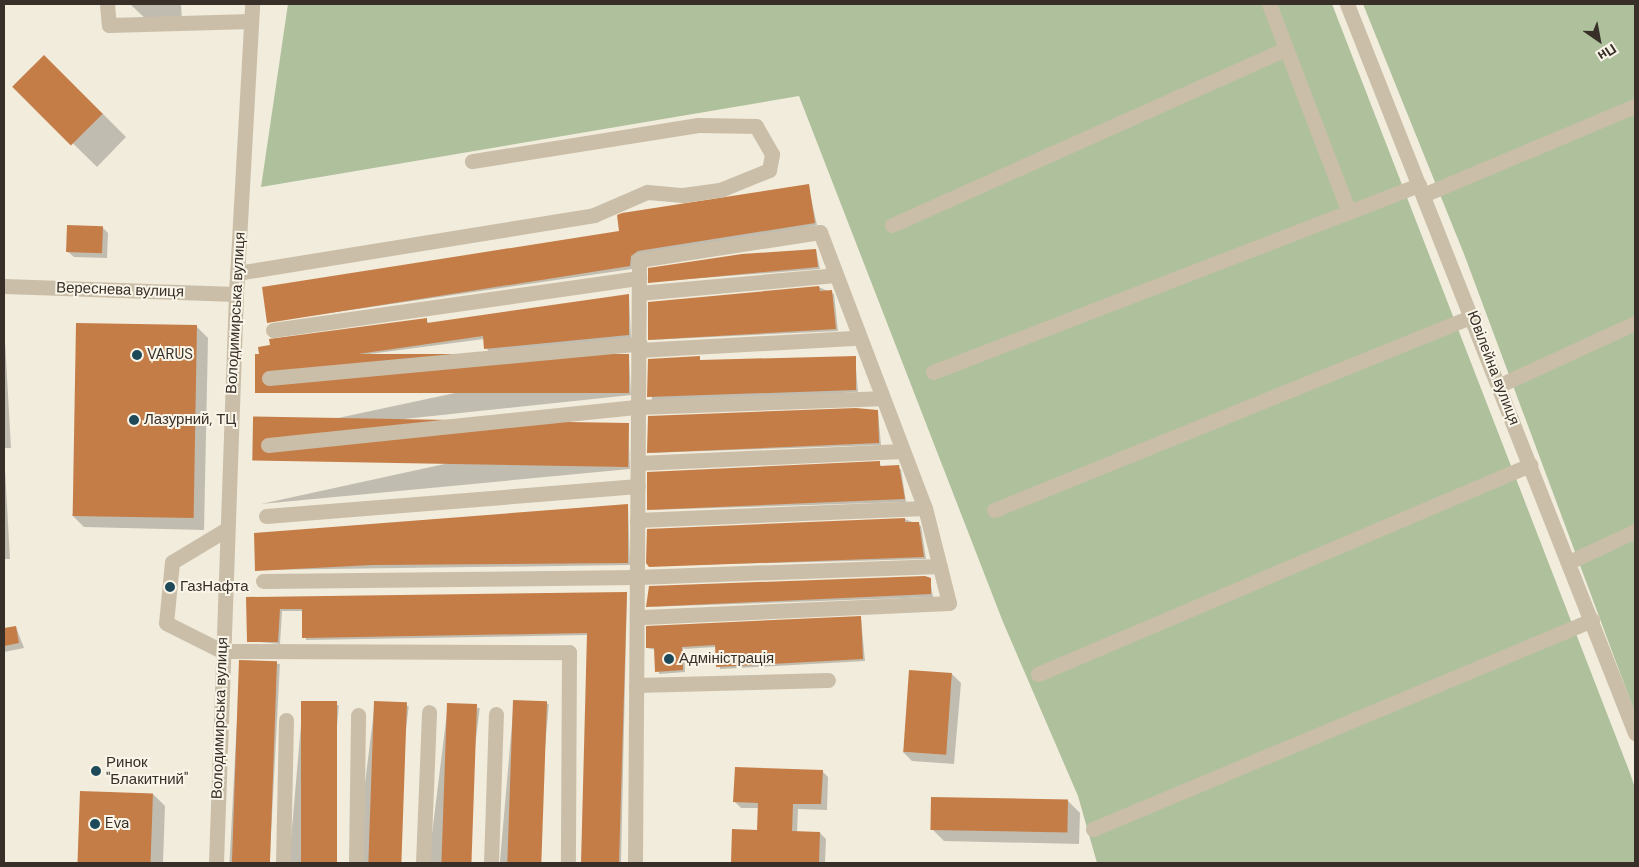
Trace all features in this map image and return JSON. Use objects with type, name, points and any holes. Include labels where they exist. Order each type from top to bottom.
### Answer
[{"type":"street","points":[[107,4],[109,25],[251,21]]},
{"type":"street","name":"Володимирська вулиця","points":[[216,863],[236,294],[252,4]]},
{"type":"street","points":[[1269,4],[1349,212]]},
{"type":"street","name":"Ювілейна вулиця","points":[[1347,4],[1473,316],[1635,733]]},
{"type":"street","points":[[892,225],[1285,49]]},
{"type":"street","points":[[933,372],[1349,212],[1421,190],[1635,106]]},
{"type":"street","points":[[237,274],[594,215],[647,192],[683,195],[720,190],[769,170],[772,154],[756,126],[698,125],[472,161]]},
{"type":"street","points":[[635,863],[638,260],[820,232],[857,338],[925,508],[949,603],[637,617]]},
{"type":"street","points":[[273,330],[639,285],[835,275]]},
{"type":"street","name":"Вереснева вулиця","points":[[4,286],[236,294]]},
{"type":"street","points":[[994,510],[1473,316]]},
{"type":"street","points":[[1500,385],[1635,323]]},
{"type":"street","points":[[269,378],[639,347],[857,338]]},
{"type":"street","points":[[268,445],[638,407],[880,398]]},
{"type":"street","points":[[638,463],[902,451]]},
{"type":"street","points":[[1038,674],[1530,465]]},
{"type":"street","points":[[266,516],[638,486]]},
{"type":"street","points":[[637,520],[925,508]]},
{"type":"street","points":[[227,529],[172,562],[166,623],[222,651],[569,652],[568,863]]},
{"type":"street","points":[[1569,562],[1635,531]]},
{"type":"street","points":[[263,581],[637,577],[940,566]]},
{"type":"street","points":[[1093,829],[1592,620]]},
{"type":"street","points":[[636,685],[828,680]]},
{"type":"street","points":[[423,863],[429,712]]},
{"type":"street","points":[[490,863],[496,714]]},
{"type":"street","points":[[356,863],[358,715]]},
{"type":"street","points":[[283,863],[286,720]]},
{"type":"green space","points":[[288,4],[1332,4],[1630,773],[1635,788],[1635,863],[1097,863],[1078,796],[1003,622],[799,96],[261,187]]},
{"type":"green space","points":[[1363,4],[1635,4],[1635,713],[1464,254]]},
{"type":"building","points":[[44,55],[103,114],[71,146],[12,87]]},
{"type":"building","points":[[809,184],[815,223],[638,251],[631,256],[630,266],[267,323],[262,287],[619,231],[617,215],[622,213]]},
{"type":"building","points":[[67,225],[103,226],[102,253],[66,252]]},
{"type":"building","points":[[816,249],[818,267],[648,283],[648,268],[742,254]]},
{"type":"building","points":[[819,286],[820,291],[832,290],[836,329],[648,340],[648,302]]},
{"type":"building","points":[[629,294],[629,335],[484,349],[483,336],[261,368],[258,347],[270,345],[269,339],[427,318],[427,323]]},
{"type":"building","name":"Лазурний, ТЦ","points":[[76,323],[197,325],[194,518],[73,516]]},
{"type":"building","points":[[255,354],[629,354],[629,393],[255,393]]},
{"type":"building","points":[[700,356],[700,360],[856,356],[856,390],[647,397],[648,359]]},
{"type":"building","points":[[856,408],[878,410],[879,443],[647,453],[648,416]]},
{"type":"building","points":[[253,416],[629,423],[628,467],[252,460]]},
{"type":"building","points":[[880,461],[880,466],[899,465],[905,499],[647,510],[647,472]]},
{"type":"building","points":[[628,504],[628,563],[372,565],[255,571],[254,533]]},
{"type":"building","points":[[905,518],[905,522],[919,522],[924,557],[649,567],[646,563],[647,529]]},
{"type":"building","points":[[925,576],[931,578],[931,594],[646,607],[649,586]]},
{"type":"building","points":[[627,592],[619,863],[581,863],[587,633],[302,638],[302,609],[280,609],[278,642],[247,642],[246,597]]},
{"type":"building","points":[[861,616],[863,659],[716,667],[715,645],[682,647],[683,670],[655,672],[654,648],[646,648],[646,626]]},
{"type":"building","points":[[16,626],[19,643],[4,646],[4,628]]},
{"type":"building","points":[[239,660],[277,661],[270,863],[232,863]]},
{"type":"building","points":[[909,670],[952,673],[946,755],[903,752]]},
{"type":"building","points":[[513,700],[547,701],[541,863],[507,863]]},
{"type":"building","points":[[301,701],[337,701],[337,863],[301,863]]},
{"type":"building","points":[[374,701],[407,702],[401,863],[368,863]]},
{"type":"building","points":[[447,703],[477,704],[471,863],[441,863]]},
{"type":"building","points":[[735,767],[823,770],[821,804],[793,804],[792,831],[820,832],[819,863],[731,863],[732,829],[757,830],[758,803],[733,802]]},
{"type":"building","points":[[80,791],[153,794],[151,863],[77,863]]},
{"type":"building","points":[[931,797],[1068,799],[1067,832],[930,830]]},
{"type":"place","name":"VARUS","points":[[137,355]]},
{"type":"place","name":"Лазурний, ТЦ","points":[[134,420]]},
{"type":"place","name":"ГазНафта","points":[[170,587]]},
{"type":"place","name":"Адміністрація","points":[[669,659]]},
{"type":"place","name":"Ринок \"Блакитний\"","points":[[96,771]]},
{"type":"place","name":"Eva","points":[[95,824]]}]
